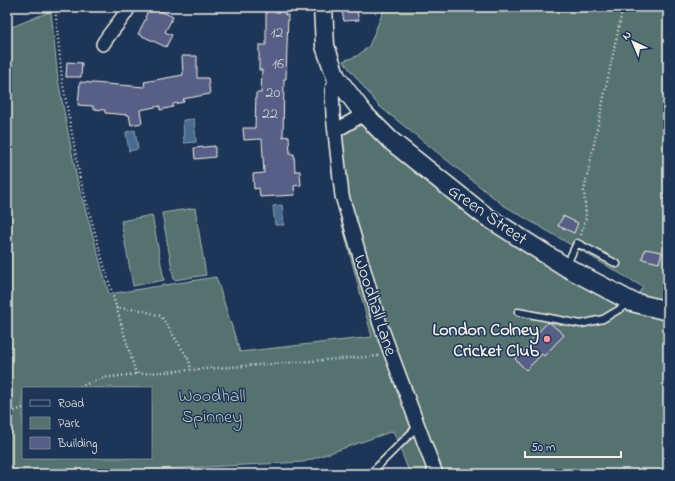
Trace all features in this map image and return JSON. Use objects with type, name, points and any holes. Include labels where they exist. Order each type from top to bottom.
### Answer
[{"type":"main road","name":"Woodhall Lane","points":[[323,7],[325,46],[336,77]]},
{"type":"main road","name":"Green Street","points":[[336,77],[364,114],[390,140],[484,215],[566,267],[632,302],[668,311]]},
{"type":"street","points":[[103,44],[108,35],[124,18],[130,7]]},
{"type":"street","name":"Woodhall Lane","points":[[336,77],[332,90],[342,196],[380,324],[436,474]]},
{"type":"street","points":[[335,131],[364,114]]},
{"type":"lane","points":[[566,267],[577,243],[618,264]]},
{"type":"lane","points":[[518,312],[581,324],[603,319],[632,302]]},
{"type":"lane","points":[[370,474],[418,426]]},
{"type":"path","points":[[55,7],[62,79],[80,178],[136,374]]},
{"type":"path","points":[[577,243],[582,235],[586,217],[584,191],[623,7]]},
{"type":"path","points":[[116,308],[141,310],[161,316],[189,360],[191,370]]},
{"type":"path","points":[[79,387],[103,378],[136,374],[392,356]]},
{"type":"path","points":[[7,414],[22,408]]},
{"type":"green space","points":[[385,7],[668,7],[668,311],[632,302],[643,287],[503,205],[379,106],[343,61],[357,56],[369,46]]},
{"type":"green space","name":"Woodhall Spinney","points":[[51,11],[58,80],[77,179],[109,294],[216,277],[240,352],[372,337],[341,221],[337,193],[339,134],[358,120],[418,171],[668,316],[668,474],[410,474],[393,431],[304,462],[146,470],[138,474],[7,474],[7,29]]},
{"type":"green space","points":[[195,208],[206,275],[174,280],[162,213]]},
{"type":"green space","points":[[152,215],[164,280],[133,286],[121,221]]},
{"type":"water","points":[[194,119],[196,142],[184,143],[183,120]]},
{"type":"water","points":[[135,130],[138,149],[129,151],[126,132]]},
{"type":"water","points":[[282,205],[284,225],[275,225],[273,206]]},
{"type":"building","points":[[150,7],[173,17],[165,32],[172,35],[166,47],[138,34]]},
{"type":"building","points":[[266,7],[285,7],[285,15],[288,15],[286,79],[284,79],[283,137],[289,136],[290,154],[294,154],[295,171],[300,171],[301,185],[294,186],[295,195],[260,197],[259,188],[254,189],[253,174],[264,173],[262,139],[244,140],[243,128],[255,128],[256,93],[261,93],[262,70],[259,70],[259,45],[266,45]]},
{"type":"building","points":[[341,7],[356,7],[359,20],[344,21]]},
{"type":"building","points":[[182,56],[197,56],[197,78],[208,78],[210,94],[183,99],[184,102],[173,104],[173,107],[160,110],[160,106],[140,110],[142,123],[131,125],[129,115],[105,113],[105,110],[93,109],[93,106],[78,105],[80,82],[145,87],[144,82],[183,75]]},
{"type":"building","points":[[67,62],[82,63],[81,77],[66,77]]},
{"type":"building","points":[[215,146],[215,157],[195,159],[194,148]]},
{"type":"building","points":[[563,216],[578,223],[574,233],[558,226]]},
{"type":"building","points":[[645,249],[662,252],[659,263],[642,259]]},
{"type":"building","name":"London Colney Cricket Club","points":[[548,322],[564,335],[544,356],[542,354],[526,370],[515,359],[531,344],[529,342]]},
{"type":"place","name":"London Colney Cricket Club","points":[[547,339]]}]
